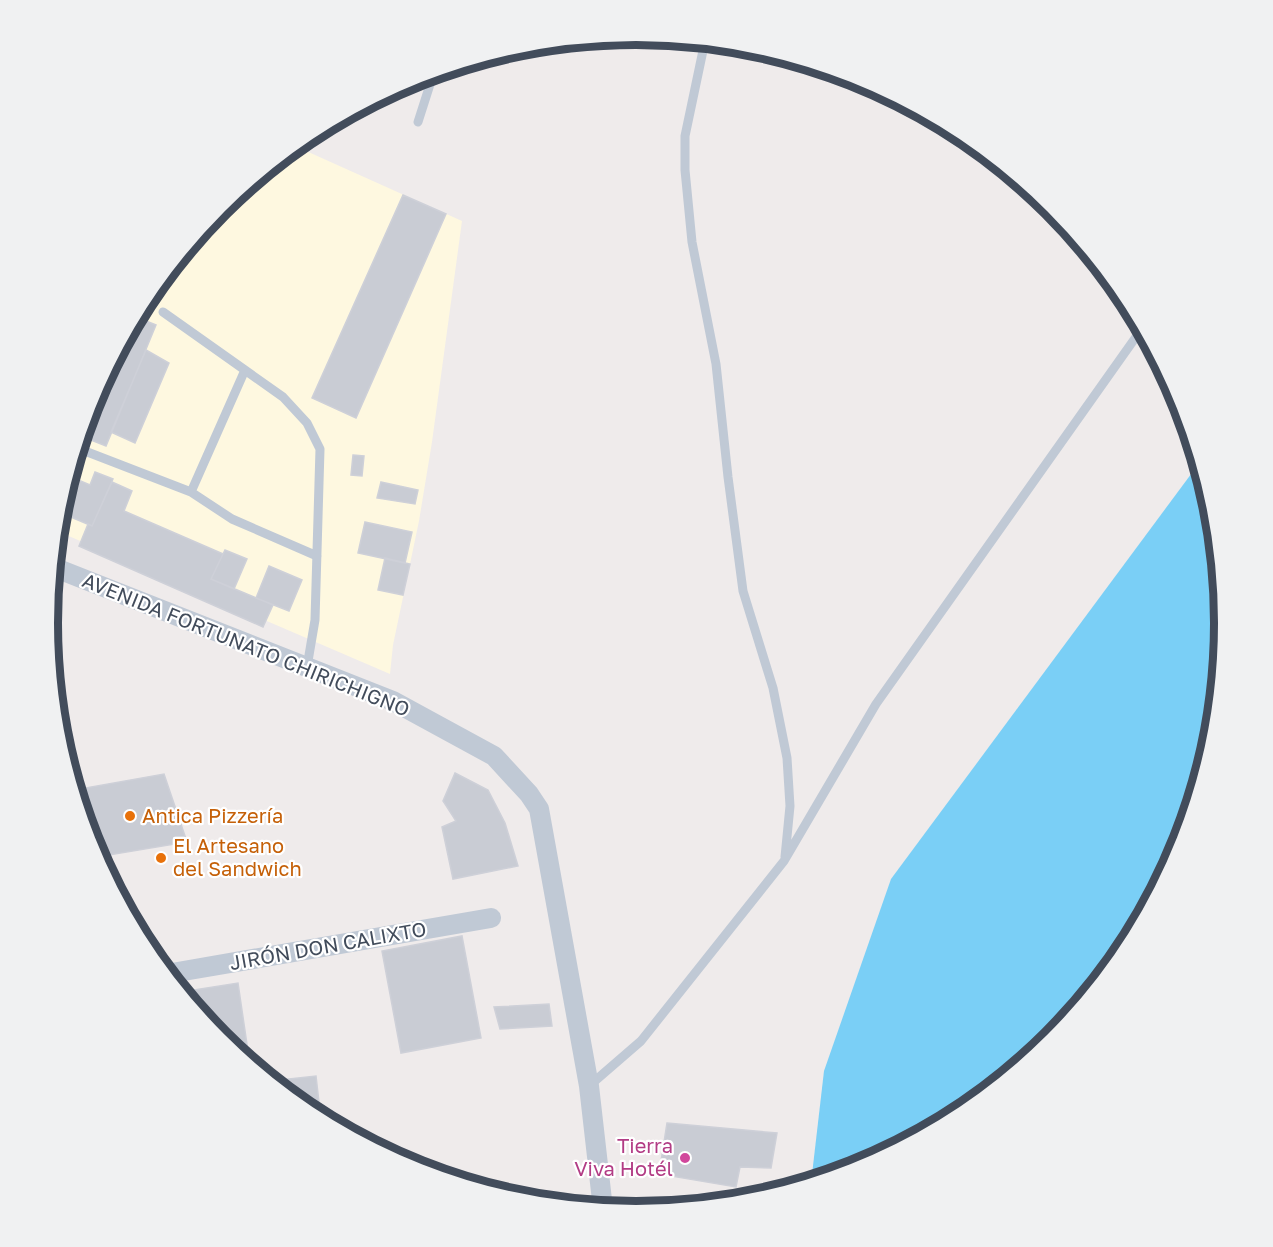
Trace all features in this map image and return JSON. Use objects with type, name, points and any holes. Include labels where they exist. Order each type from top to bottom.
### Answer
[{"type":"street","name":"AVENIDA FORTUNATO CHIRICHIGNO","points":[[61,570],[393,701],[494,756],[529,794],[539,809],[589,1086],[602,1201]]},
{"type":"street","name":"JIRÓN DON CALIXTO","points":[[175,972],[490,918]]},
{"type":"lane","points":[[703,49],[685,136],[685,170],[691,230],[716,364],[743,591],[773,688],[787,758],[790,806],[784,861]]},
{"type":"lane","points":[[418,122],[430,83]]},
{"type":"lane","points":[[163,312],[283,397],[307,423],[320,449],[315,620],[307,667]]},
{"type":"lane","points":[[589,1086],[641,1041],[784,861],[876,704],[1137,335]]},
{"type":"lane","points":[[191,492],[245,370]]},
{"type":"lane","points":[[85,451],[191,492],[232,519],[317,556]]},
{"type":"shaded area","points":[[304,150],[462,221],[432,442],[419,521],[393,645],[390,674],[65,535],[78,474],[102,402],[136,334],[155,302],[178,271],[227,214]]},
{"type":"water","points":[[1194,470],[1204,511],[1214,586],[1214,661],[1210,699],[1204,736],[1184,809],[1171,845],[1137,913],[1118,945],[1071,1005],[1046,1033],[989,1082],[958,1105],[892,1142],[858,1158],[812,1174],[824,1071],[891,879]]},
{"type":"building","points":[[403,195],[446,214],[356,418],[312,398]]},
{"type":"building","points":[[144,320],[156,325],[106,446],[89,439],[102,402]]},
{"type":"building","points":[[146,350],[169,363],[135,443],[111,432]]},
{"type":"building","points":[[353,455],[364,456],[362,476],[351,475]]},
{"type":"building","points":[[95,472],[113,479],[92,526],[68,516],[77,479],[90,485]]},
{"type":"building","points":[[112,482],[132,491],[124,511],[223,554],[211,579],[273,605],[263,627],[79,546],[88,524],[92,526]]},
{"type":"building","points":[[381,482],[418,490],[415,504],[377,498]]},
{"type":"building","points":[[365,522],[412,532],[405,563],[358,553]]},
{"type":"building","points":[[225,550],[247,559],[234,589],[211,579]]},
{"type":"building","points":[[385,558],[410,564],[403,595],[378,590]]},
{"type":"building","points":[[269,566],[302,580],[289,611],[256,598]]},
{"type":"building","points":[[455,773],[488,790],[505,823],[518,866],[453,879],[442,827],[456,821],[443,801]]},
{"type":"building","name":"Antica Pizzería","points":[[164,774],[187,842],[107,855],[83,788]]},
{"type":"building","points":[[462,936],[481,1038],[401,1053],[382,951]]},
{"type":"building","points":[[238,983],[248,1052],[227,1033],[190,991]]},
{"type":"building","points":[[549,1004],[552,1026],[500,1029],[494,1007]]},
{"type":"building","points":[[316,1076],[320,1108],[315,1105],[281,1080]]},
{"type":"building","points":[[667,1123],[777,1133],[771,1168],[740,1167],[736,1187],[659,1174]]},
{"type":"place","name":"Antica Pizzería","points":[[130,816]]},
{"type":"place","name":"El Artesano del Sandwich","points":[[161,858]]},
{"type":"place","name":"Tierra Viva Hotél","points":[[685,1158]]}]
